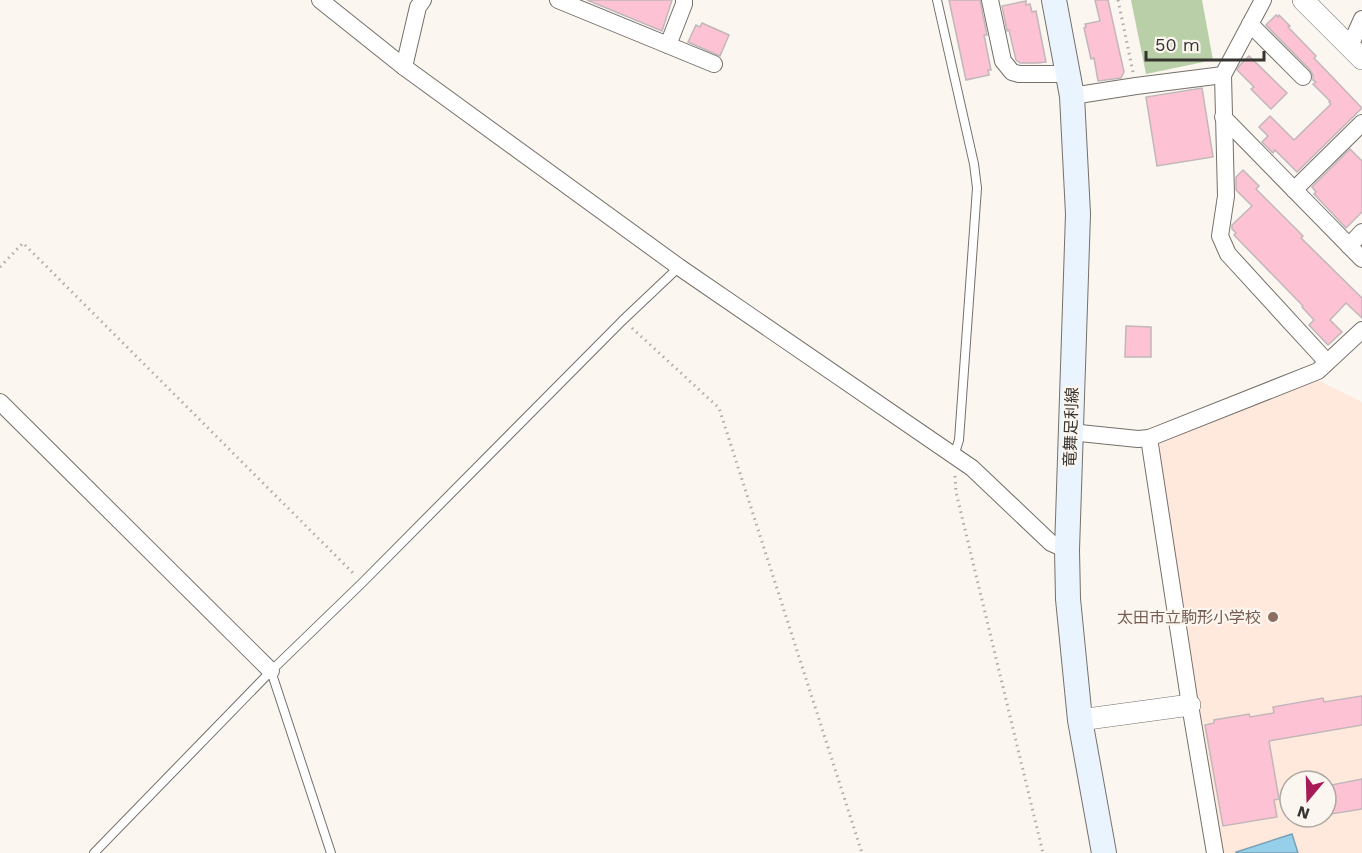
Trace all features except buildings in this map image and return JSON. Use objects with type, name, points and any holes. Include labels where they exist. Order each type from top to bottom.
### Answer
[{"type":"main road","name":"竜舞足利線","points":[[1054,0],[1070,85],[1078,214],[1070,432],[1068,599],[1080,720],[1104,853]]},
{"type":"street","points":[[320,0],[404,67],[679,267],[972,468],[1051,543],[1067,550]]},
{"type":"street","points":[[404,67],[418,7],[423,0]]},
{"type":"street","points":[[558,0],[714,64]]},
{"type":"street","points":[[668,45],[684,0]]},
{"type":"street","points":[[990,0],[1003,61],[1012,72],[1070,85],[1136,86],[1223,75]]},
{"type":"street","points":[[1263,0],[1223,75],[1226,196],[1220,236],[1228,254],[1327,362]]},
{"type":"street","points":[[1304,0],[1356,52]]},
{"type":"street","points":[[1356,52],[1362,19]]},
{"type":"street","points":[[1250,24],[1303,77]]},
{"type":"street","points":[[1223,117],[1362,259]]},
{"type":"street","points":[[1294,190],[1362,123]]},
{"type":"street","points":[[1349,246],[1362,232]]},
{"type":"street","points":[[1070,432],[1138,440],[1149,438],[1318,371],[1362,330]]},
{"type":"street","points":[[0,402],[271,671]]},
{"type":"street","points":[[1149,438],[1215,853]]},
{"type":"street","points":[[1080,720],[1190,705]]},
{"type":"lane","points":[[937,0],[974,164],[977,188],[959,440],[954,456]]},
{"type":"lane","points":[[94,853],[271,671],[679,267]]},
{"type":"lane","points":[[271,671],[331,853]]},
{"type":"path","points":[[1118,0],[1133,73]]},
{"type":"path","points":[[0,267],[23,243],[362,583]]},
{"type":"path","points":[[623,320],[719,408],[862,853]]},
{"type":"path","points":[[954,456],[956,492],[1043,853]]},
{"type":"shaded area","name":"太田市立駒形小学校","points":[[1317,380],[1362,402],[1362,853],[1223,853],[1158,453],[1162,439]]},
{"type":"green space","points":[[1131,0],[1202,0],[1213,60],[1146,74]]},
{"type":"water","points":[[1292,834],[1298,853],[1236,852]]},
{"type":"place","name":"太田市立駒形小学校","points":[[1273,617]]}]
